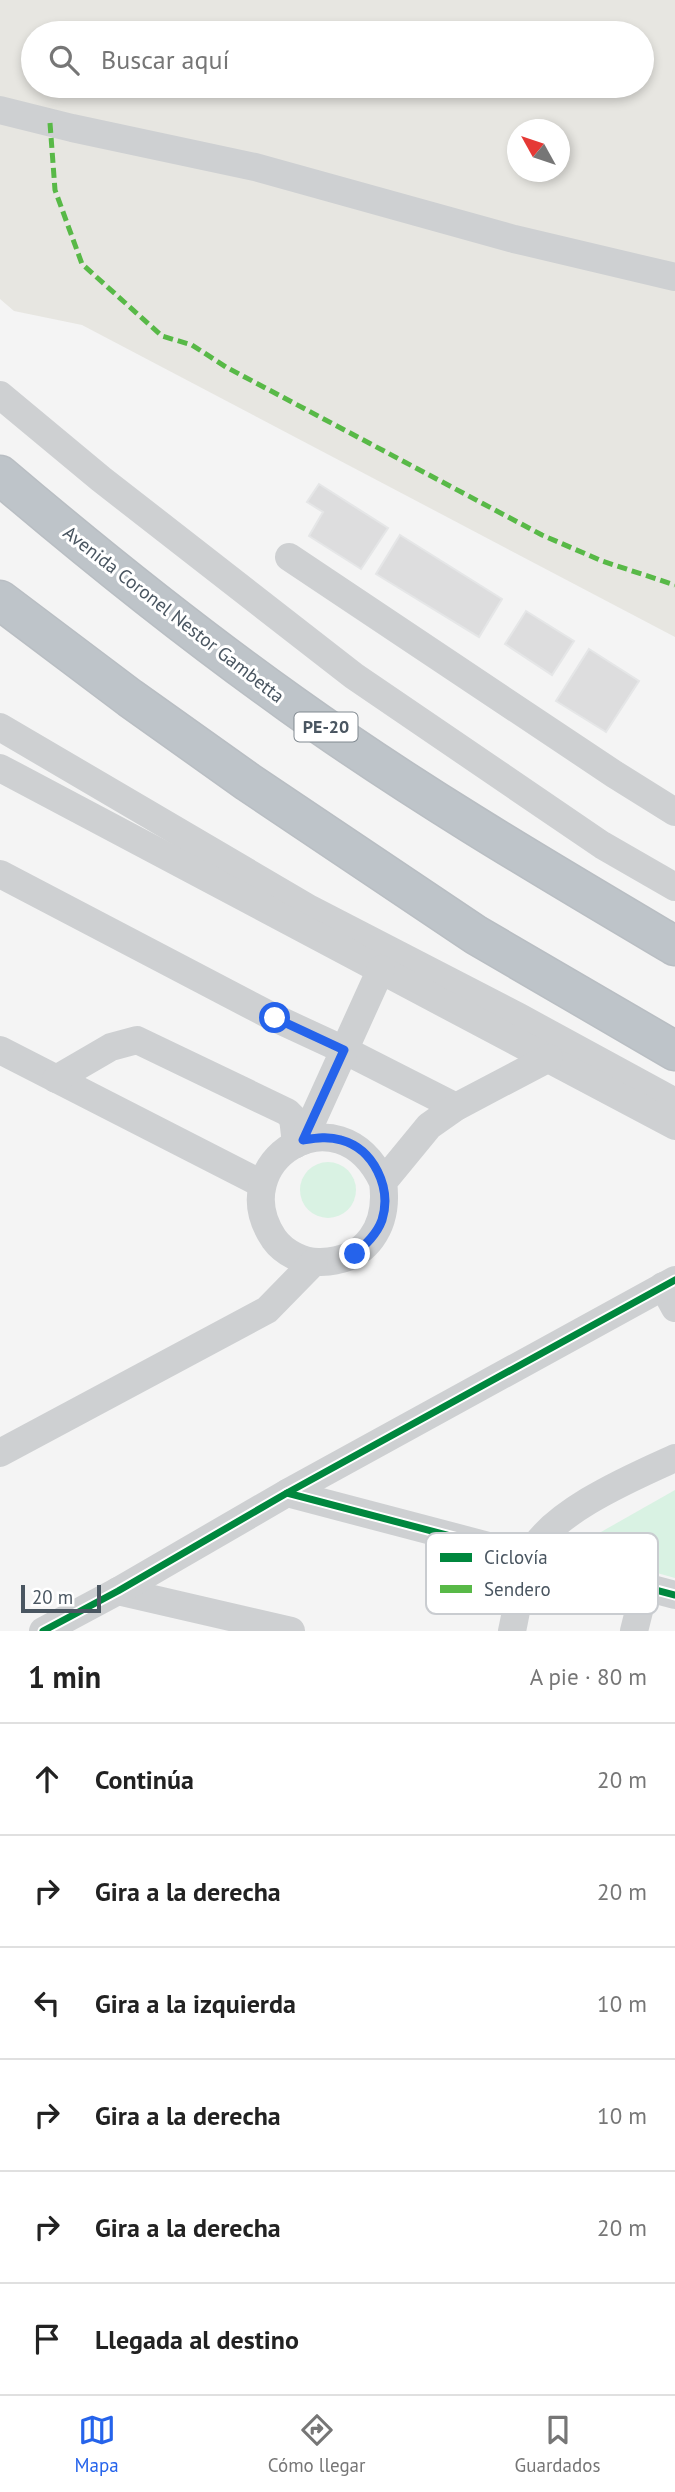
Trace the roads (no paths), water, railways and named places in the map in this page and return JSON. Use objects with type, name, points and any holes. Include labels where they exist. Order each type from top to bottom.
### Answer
[{"type":"highway","name":"Avenida Coronel Nestor Gambetta","points":[[0,475],[86,548],[291,704],[490,836],[675,946]]},
{"type":"highway","points":[[0,600],[248,782],[464,927],[675,1051]]},
{"type":"street","points":[[0,110],[255,167],[514,239],[675,277]]},
{"type":"street","points":[[0,395],[102,479],[354,676],[602,845],[675,887]]},
{"type":"street","points":[[289,557],[675,812]]},
{"type":"street","points":[[0,726],[310,909],[519,1017],[675,1102]]},
{"type":"street","points":[[0,768],[675,1126]]},
{"type":"street","points":[[0,874],[275,1018],[456,1107]]},
{"type":"street","points":[[300,1142],[381,969]]},
{"type":"street","points":[[56,1079],[111,1047],[137,1040],[287,1112],[293,1118],[300,1142]]},
{"type":"street","points":[[0,1050],[262,1184]]},
{"type":"street","points":[[383,1182],[429,1126],[456,1107],[549,1058]]},
{"type":"street","points":[[323,1137],[343,1140],[360,1150],[374,1164],[383,1182],[386,1202],[382,1221],[371,1240],[355,1254],[335,1262],[314,1262],[293,1256],[277,1243],[265,1225],[260,1205],[262,1184],[271,1164],[285,1150],[300,1142],[323,1137]]},
{"type":"street","points":[[0,1453],[267,1310],[314,1262]]},
{"type":"street","points":[[43,1631],[118,1591],[287,1493],[671,1291]]},
{"type":"street","points":[[546,1533],[567,1515],[627,1480],[675,1458]]},
{"type":"street","points":[[287,1493],[438,1533]]},
{"type":"street","points":[[658,1590],[675,1595]]},
{"type":"street","points":[[118,1591],[291,1631]]},
{"type":"street","points":[[634,1631],[638,1614]]}]
